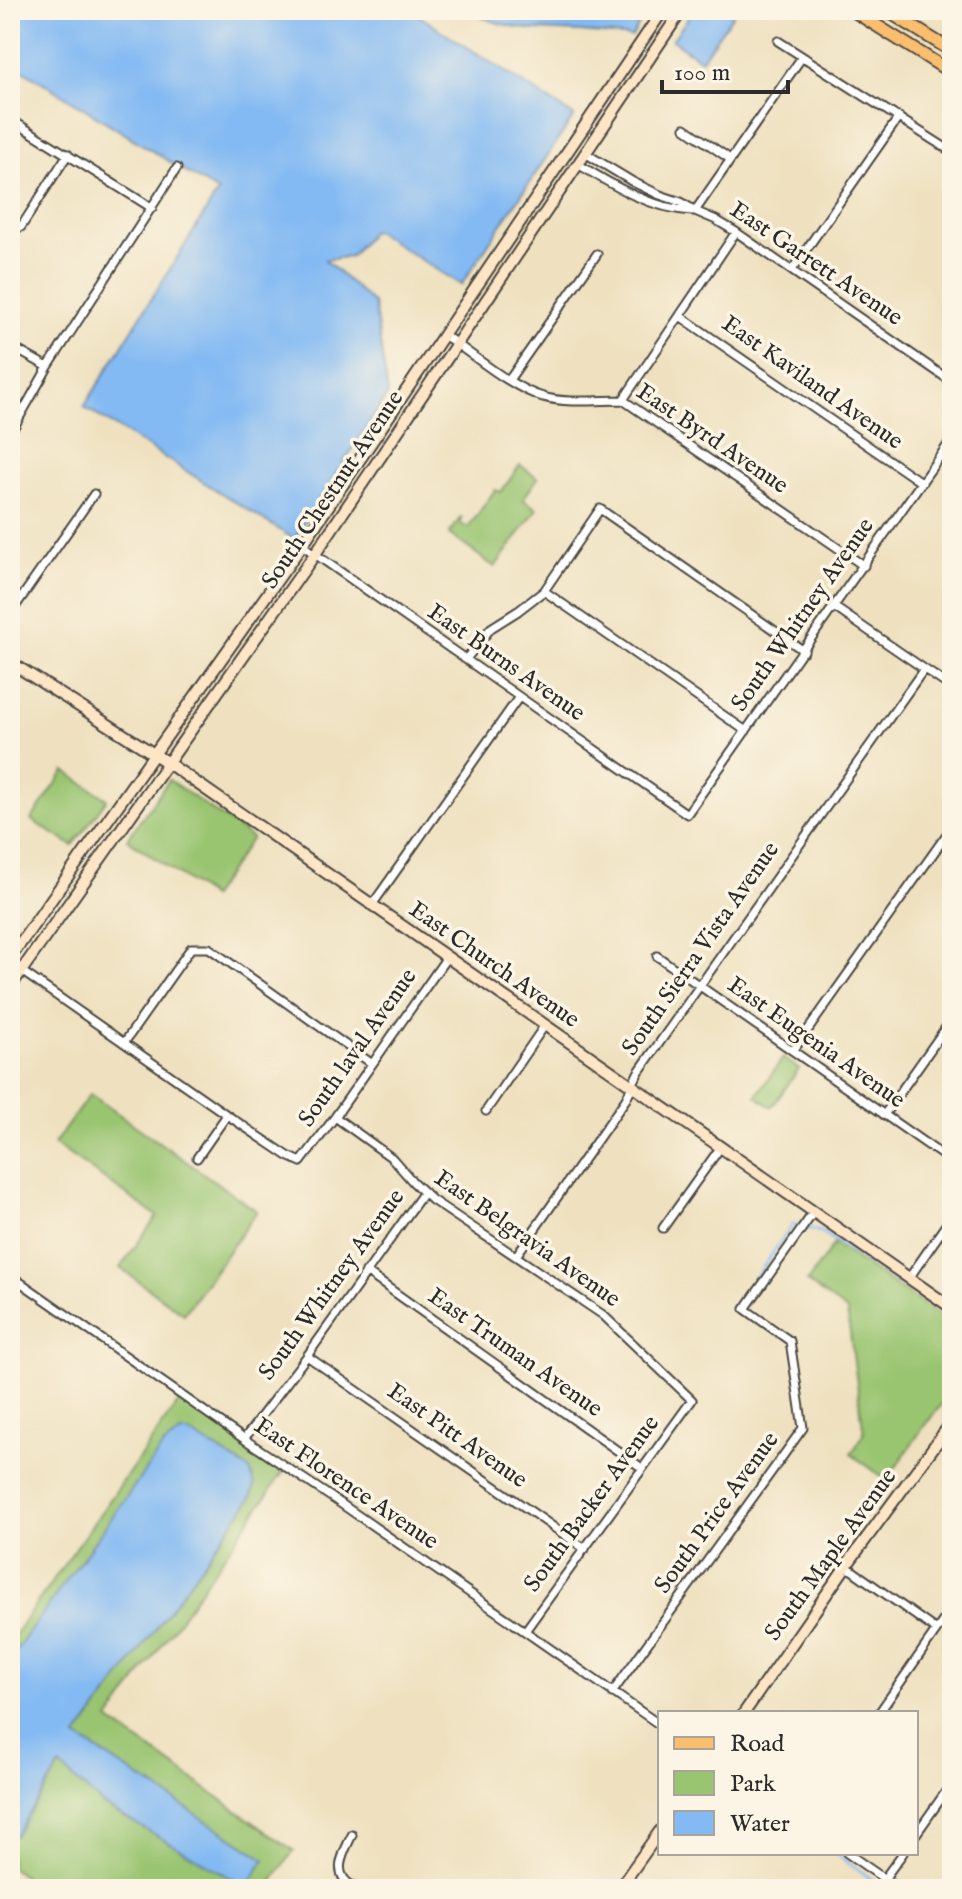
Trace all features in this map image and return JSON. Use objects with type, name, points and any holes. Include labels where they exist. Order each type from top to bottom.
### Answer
[{"type":"main road","name":"South Chestnut Avenue","points":[[10,960],[302,545],[663,10]]},
{"type":"main road","name":"South Chestnut Avenue","points":[[10,987],[315,554],[682,10]]},
{"type":"main road","points":[[852,10],[952,73]]},
{"type":"main road","points":[[886,10],[952,51]]},
{"type":"main road","name":"East Church Avenue","points":[[10,662],[168,763],[952,1308]]},
{"type":"main road","name":"South Maple Avenue","points":[[745,1711],[846,1566],[952,1422]]},
{"type":"main road","points":[[619,1889],[658,1834]]},
{"type":"street","points":[[778,41],[952,152]]},
{"type":"street","points":[[695,211],[802,57]]},
{"type":"street","points":[[792,270],[899,117]]},
{"type":"street","points":[[10,119],[152,208]]},
{"type":"street","points":[[685,128],[730,159]]},
{"type":"street","name":"East Garrett Avenue","points":[[585,153],[633,182],[681,202],[736,232],[952,382]]},
{"type":"street","points":[[21,227],[68,154]]},
{"type":"street","name":"East Garrett Avenue","points":[[578,164],[621,190],[645,200],[676,210],[695,211]]},
{"type":"street","points":[[10,434],[48,367],[177,168]]},
{"type":"street","points":[[623,400],[736,232]]},
{"type":"street","points":[[509,380],[597,254]]},
{"type":"street","name":"East Kaviland Avenue","points":[[680,316],[922,483]]},
{"type":"street","name":"East Byrd Avenue","points":[[444,335],[525,390],[545,398],[623,400],[864,566]]},
{"type":"street","points":[[10,346],[48,367]]},
{"type":"street","name":"South Whitney Avenue","points":[[687,814],[952,439]]},
{"type":"street","points":[[10,614],[94,494]]},
{"type":"street","points":[[466,659],[491,628],[544,591],[600,509],[804,651]]},
{"type":"street","name":"East Burns Avenue","points":[[302,545],[687,814]]},
{"type":"street","points":[[544,591],[746,731]]},
{"type":"street","points":[[834,607],[952,688]]},
{"type":"street","name":"South Sierra Vista Avenue","points":[[516,1256],[626,1099],[638,1073],[699,985],[924,669]]},
{"type":"street","points":[[372,905],[519,697]]},
{"type":"street","points":[[793,1051],[952,827]]},
{"type":"street","points":[[124,1043],[191,948],[209,948],[371,1063]]},
{"type":"street","name":"East Eugenia Avenue","points":[[657,956],[952,1162]]},
{"type":"street","name":"South laval Avenue","points":[[227,1115],[301,1162],[447,957]]},
{"type":"street","points":[[10,960],[21,971],[227,1115],[197,1158]]},
{"type":"street","points":[[884,1115],[952,1019]]},
{"type":"street","points":[[486,1111],[545,1025]]},
{"type":"street","name":"East Belgravia Avenue","points":[[335,1117],[392,1158],[424,1192],[603,1315],[692,1400]]},
{"type":"street","points":[[663,1228],[720,1148]]},
{"type":"street","name":"South Whitney Avenue","points":[[244,1439],[424,1192]]},
{"type":"street","name":"South Price Avenue","points":[[612,1693],[803,1428],[790,1341],[745,1309],[813,1213]]},
{"type":"street","points":[[909,1278],[952,1216]]},
{"type":"street","name":"East Truman Avenue","points":[[366,1272],[642,1468]]},
{"type":"street","name":"East Florence Avenue","points":[[10,1275],[658,1724]]},
{"type":"street","name":"East Pitt Avenue","points":[[307,1356],[585,1549]]},
{"type":"street","name":"South Backer Avenue","points":[[525,1631],[692,1400]]},
{"type":"street","points":[[846,1566],[936,1630]]},
{"type":"street","points":[[880,1711],[952,1608]]},
{"type":"street","points":[[918,1831],[952,1783]]},
{"type":"street","points":[[352,1835],[340,1866],[343,1881],[349,1887],[362,1889]]},
{"type":"street","points":[[850,1855],[899,1889]]},
{"type":"street","points":[[884,1879],[902,1855]]},
{"type":"green space","points":[[520,465],[538,478],[523,499],[537,509],[495,567],[449,534],[461,517],[460,523],[468,528],[495,490],[501,492]]},
{"type":"green space","points":[[65,771],[107,799],[73,846],[31,820]]},
{"type":"green space","points":[[169,780],[252,838],[211,897],[127,839]]},
{"type":"green space","points":[[783,1058],[799,1069],[772,1107],[756,1096]]},
{"type":"green space","points":[[90,1094],[257,1211],[184,1314],[120,1268],[157,1216],[54,1144]]},
{"type":"green space","points":[[834,1244],[952,1324],[952,1392],[887,1480],[851,1454],[864,1434],[847,1311],[807,1282]]},
{"type":"green space","points":[[181,1399],[284,1471],[109,1720],[294,1851],[267,1889],[41,1889],[10,1867],[10,1641]]},
{"type":"water","points":[[10,10],[410,10],[574,116],[461,285],[375,231],[351,256],[325,260],[374,304],[388,394],[294,539],[84,407],[218,192],[10,62]]},
{"type":"water","points":[[461,10],[645,12],[632,37],[532,30],[501,24]]},
{"type":"water","points":[[694,10],[736,10],[701,60],[672,40]]},
{"type":"water","points":[[181,1433],[190,1433],[250,1470],[255,1485],[251,1498],[77,1737],[265,1859],[247,1887],[103,1805],[60,1766],[16,1835],[10,1837],[10,1659],[163,1446]]},
{"type":"waterway","points":[[748,1289],[793,1224],[821,1232],[952,1316]]},
{"type":"waterway","points":[[838,1855],[885,1889]]}]
